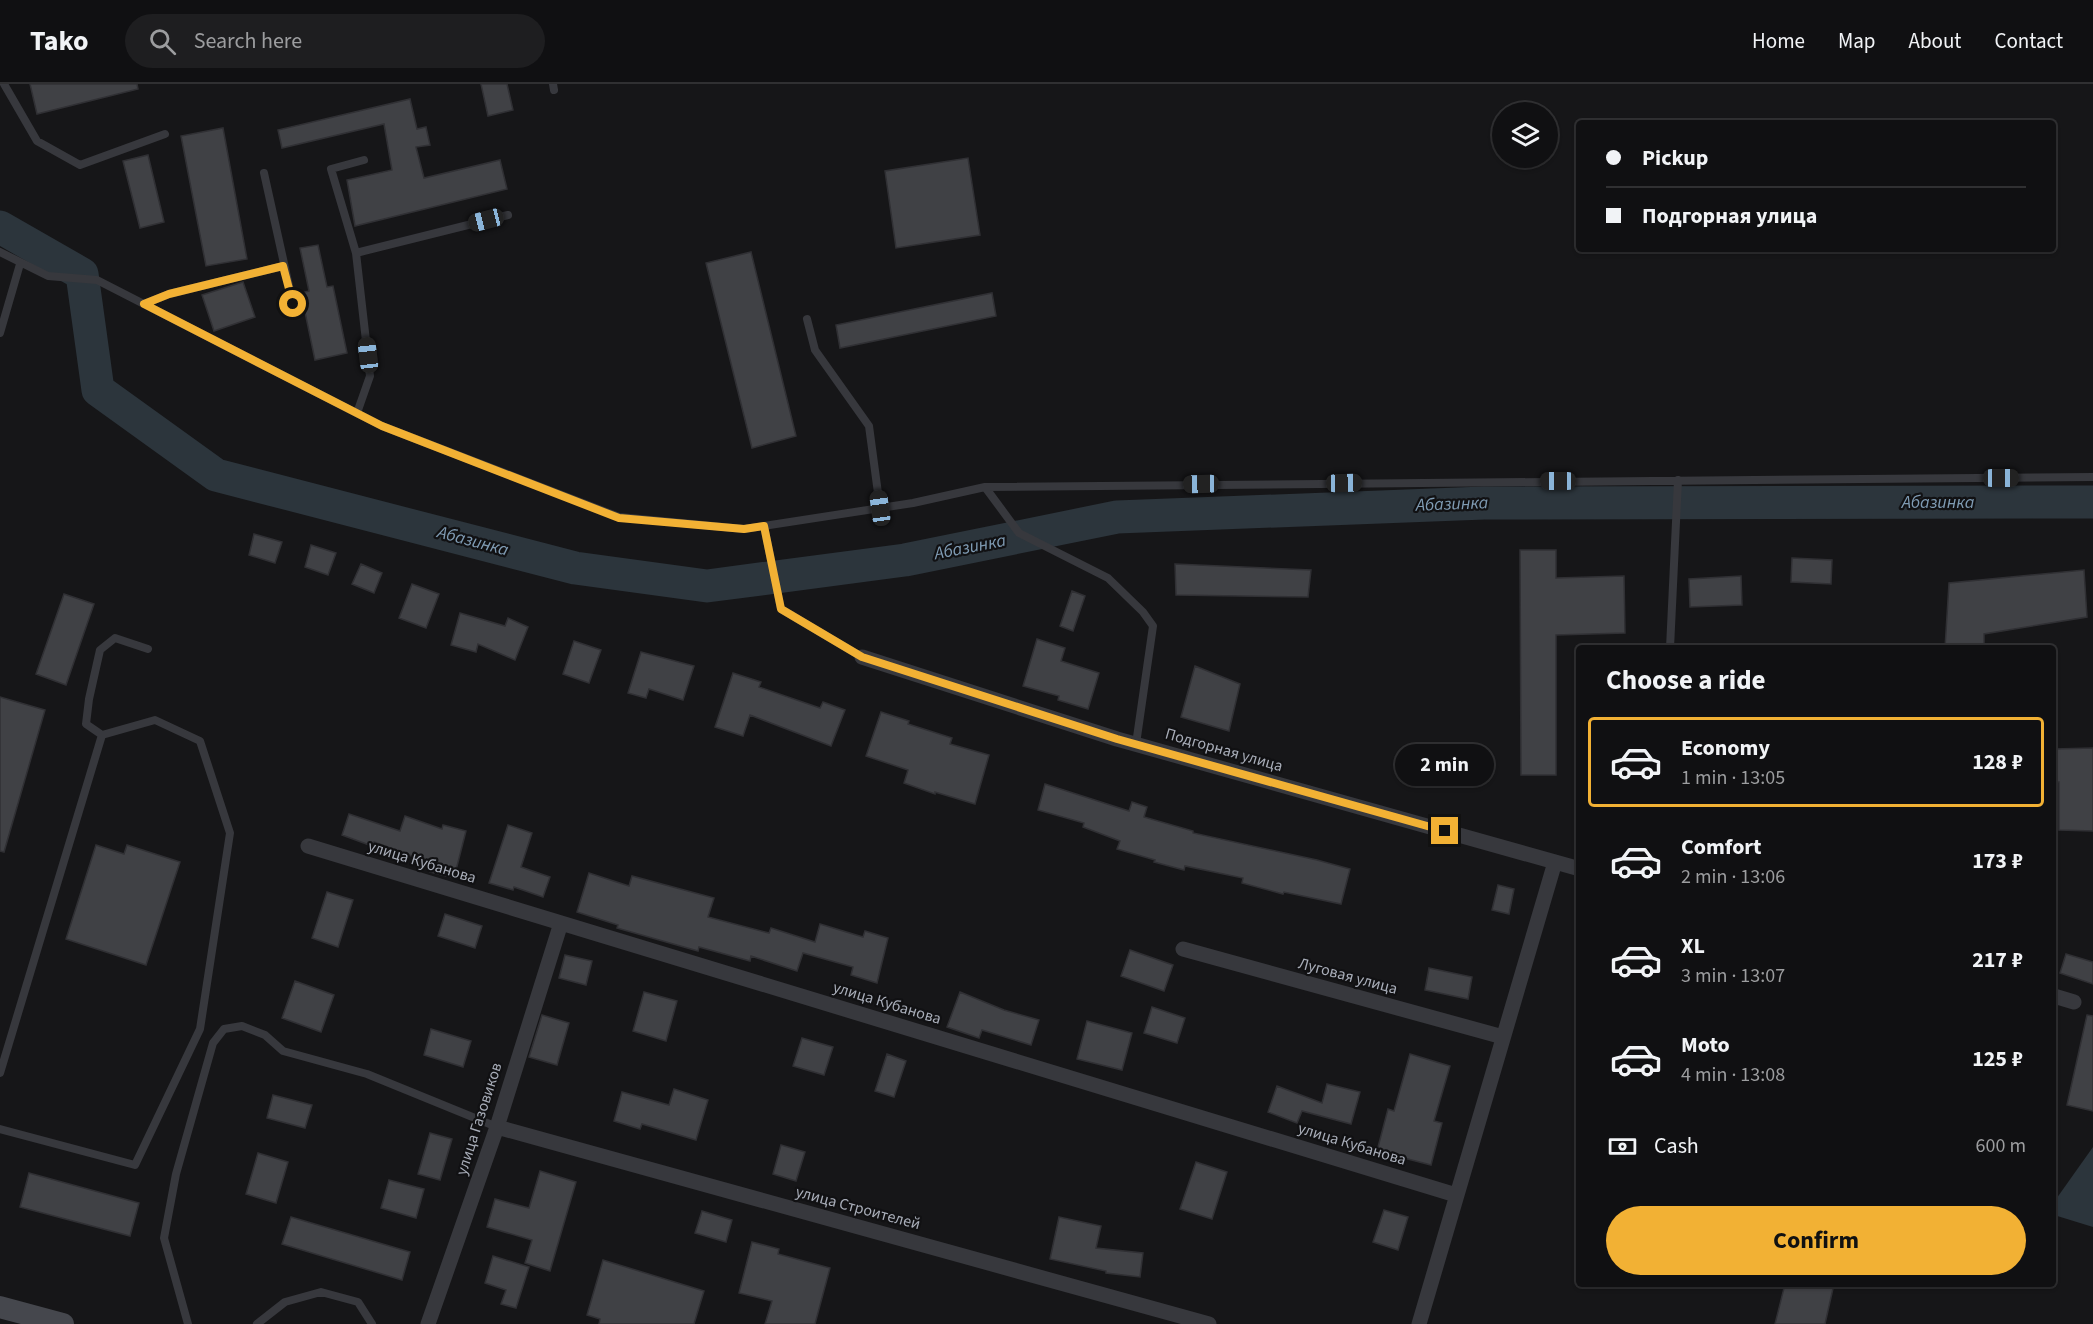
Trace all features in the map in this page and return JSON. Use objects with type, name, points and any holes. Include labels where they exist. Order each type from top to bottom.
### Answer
[{"type":"main road","points":[[0,1307],[63,1324]]},
{"type":"main road","points":[[0,1314],[38,1324]]},
{"type":"street","name":"Подгорная улица","points":[[862,657],[1117,739],[1576,868]]},
{"type":"street","name":"улица Кубанова","points":[[308,846],[1456,1195]]},
{"type":"street","points":[[1419,1324],[1555,862]]},
{"type":"street","name":"улица Газовиков","points":[[428,1324],[497,1127],[561,923]]},
{"type":"street","name":"Луговая улица","points":[[1183,949],[1503,1037]]},
{"type":"street","points":[[2056,997],[2074,1002]]},
{"type":"street","name":"улица Строителей","points":[[497,1127],[1209,1324]]},
{"type":"lane","points":[[4,84],[37,141],[80,165],[165,134]]},
{"type":"lane","points":[[357,413],[370,376],[356,253],[331,169],[364,160]]},
{"type":"lane","points":[[264,174],[293,304]]},
{"type":"lane","points":[[356,253],[508,215]]},
{"type":"lane","points":[[0,252],[48,276],[97,280],[382,426],[619,518],[744,529],[880,508],[986,487],[2093,477]]},
{"type":"lane","points":[[0,333],[20,264]]},
{"type":"lane","points":[[144,304],[169,294],[283,266]]},
{"type":"lane","points":[[807,319],[815,351],[869,426],[880,508]]},
{"type":"lane","points":[[1670,645],[1678,480]]},
{"type":"lane","points":[[986,487],[1019,533],[1108,578],[1143,612],[1153,626],[1136,744]]},
{"type":"lane","points":[[764,526],[781,609],[862,657]]},
{"type":"lane","points":[[102,735],[86,724],[100,650],[115,638],[148,649]]},
{"type":"lane","points":[[0,1129],[135,1165],[200,1029],[230,833],[200,741],[155,720],[102,735]]},
{"type":"lane","points":[[0,1073],[102,735]]},
{"type":"lane","points":[[188,1324],[164,1238],[176,1174],[213,1043],[224,1029],[242,1026],[265,1035],[283,1051],[367,1074],[497,1127]]},
{"type":"lane","points":[[257,1324],[285,1302],[321,1292],[358,1302],[372,1324]]},
{"type":"shaded area","points":[[2093,1147],[2093,1227],[2056,1216],[2056,1199]]},
{"type":"building","points":[[30,84],[137,84],[138,89],[37,114]]},
{"type":"building","points":[[481,84],[507,84],[513,110],[488,116]]},
{"type":"building","points":[[410,99],[417,129],[426,127],[430,145],[416,147],[424,178],[500,160],[507,189],[355,226],[347,180],[392,170],[384,124],[282,148],[278,130]]},
{"type":"building","points":[[223,128],[247,259],[206,266],[181,136]]},
{"type":"building","points":[[148,155],[164,222],[140,228],[123,161]]},
{"type":"building","points":[[968,158],[980,235],[896,248],[885,171]]},
{"type":"building","points":[[318,245],[327,287],[333,286],[347,353],[315,360],[301,293],[309,291],[300,248]]},
{"type":"building","points":[[751,252],[796,436],[752,448],[706,263]]},
{"type":"building","points":[[243,282],[255,317],[214,331],[202,295]]},
{"type":"building","points":[[992,293],[996,316],[840,348],[836,325]]},
{"type":"building","points":[[254,534],[282,542],[275,563],[249,555]]},
{"type":"building","points":[[311,545],[336,553],[328,575],[305,567]]},
{"type":"building","points":[[1520,550],[1556,550],[1556,578],[1624,576],[1625,633],[1556,635],[1556,775],[1521,775]]},
{"type":"building","points":[[1792,558],[1832,560],[1831,584],[1791,582]]},
{"type":"building","points":[[361,564],[382,573],[374,593],[352,584]]},
{"type":"building","points":[[1175,564],[1311,570],[1308,597],[1176,595]]},
{"type":"building","points":[[2084,570],[2087,617],[1984,634],[1984,645],[1945,645],[1949,583]]},
{"type":"building","points":[[1741,576],[1742,605],[1690,607],[1689,579]]},
{"type":"building","points":[[412,584],[439,594],[426,628],[399,618]]},
{"type":"building","points":[[1072,591],[1085,596],[1073,631],[1060,626]]},
{"type":"building","points":[[64,594],[94,604],[66,685],[36,674]]},
{"type":"building","points":[[460,613],[505,626],[508,618],[528,627],[515,660],[478,644],[476,652],[451,645]]},
{"type":"building","points":[[1037,639],[1065,648],[1061,661],[1099,673],[1088,709],[1058,700],[1059,696],[1023,686]]},
{"type":"building","points":[[574,641],[601,650],[589,683],[563,674]]},
{"type":"building","points":[[641,652],[694,666],[683,700],[649,689],[646,698],[628,693]]},
{"type":"building","points":[[1195,666],[1240,684],[1229,731],[1181,717]]},
{"type":"building","points":[[733,673],[761,682],[759,687],[820,708],[823,702],[845,710],[831,746],[750,715],[743,736],[715,727]]},
{"type":"building","points":[[0,697],[45,710],[4,852],[0,851]]},
{"type":"building","points":[[881,712],[909,721],[908,724],[952,738],[950,744],[989,755],[975,804],[904,783],[908,770],[866,756]]},
{"type":"building","points":[[2093,748],[2093,831],[2059,830],[2056,749]]},
{"type":"building","points":[[1045,784],[1129,811],[1132,802],[1147,807],[1144,817],[1193,831],[1193,833],[1350,869],[1341,904],[1284,892],[1283,894],[1242,883],[1243,878],[1185,866],[1184,870],[1117,849],[1120,841],[1083,827],[1084,823],[1038,810]]},
{"type":"building","points":[[349,814],[400,831],[405,816],[442,829],[443,825],[466,831],[454,878],[430,872],[433,864],[374,842],[372,846],[342,835]]},
{"type":"building","points":[[508,825],[532,833],[521,867],[550,877],[543,897],[514,887],[513,890],[489,883]]},
{"type":"building","points":[[96,845],[124,854],[127,845],[180,862],[146,965],[66,939]]},
{"type":"building","points":[[589,873],[629,886],[632,876],[714,898],[708,917],[769,933],[771,928],[815,942],[820,924],[863,937],[865,931],[888,938],[877,983],[851,975],[853,967],[803,953],[797,971],[751,956],[750,961],[699,947],[698,951],[617,928],[618,925],[577,912]]},
{"type":"building","points":[[1498,885],[1514,889],[1509,914],[1492,910]]},
{"type":"building","points":[[327,892],[353,900],[338,947],[312,938]]},
{"type":"building","points":[[445,914],[482,926],[475,948],[438,936]]},
{"type":"building","points":[[1130,950],[1173,965],[1164,991],[1121,976]]},
{"type":"building","points":[[2066,954],[2093,962],[2093,984],[2060,973]]},
{"type":"building","points":[[565,955],[592,961],[586,985],[559,978]]},
{"type":"building","points":[[1429,968],[1472,977],[1468,999],[1425,990]]},
{"type":"building","points":[[295,981],[334,995],[321,1032],[282,1018]]},
{"type":"building","points":[[644,992],[677,1001],[666,1041],[633,1031]]},
{"type":"building","points":[[960,992],[1004,1010],[1039,1020],[1031,1045],[982,1030],[979,1038],[947,1027]]},
{"type":"building","points":[[1152,1007],[1185,1018],[1177,1043],[1144,1033]]},
{"type":"building","points":[[542,1015],[569,1023],[557,1065],[529,1057]]},
{"type":"building","points":[[2087,1015],[2093,1016],[2093,1111],[2067,1105]]},
{"type":"building","points":[[1087,1021],[1132,1033],[1122,1070],[1077,1059]]},
{"type":"building","points":[[431,1029],[471,1041],[463,1067],[424,1055]]},
{"type":"building","points":[[802,1038],[833,1047],[824,1075],[793,1066]]},
{"type":"building","points":[[887,1054],[906,1061],[894,1097],[875,1091]]},
{"type":"building","points":[[1410,1054],[1450,1066],[1434,1121],[1442,1123],[1431,1165],[1377,1151],[1388,1109],[1394,1111]]},
{"type":"building","points":[[1327,1084],[1360,1092],[1351,1124],[1302,1111],[1297,1123],[1268,1112],[1277,1086],[1322,1103]]},
{"type":"building","points":[[674,1089],[708,1100],[696,1140],[642,1124],[640,1129],[614,1121],[622,1092],[669,1105]]},
{"type":"building","points":[[273,1095],[312,1105],[305,1128],[267,1118]]},
{"type":"building","points":[[430,1133],[452,1139],[440,1180],[418,1174]]},
{"type":"building","points":[[781,1145],[805,1152],[796,1181],[773,1174]]},
{"type":"building","points":[[258,1153],[288,1162],[276,1203],[246,1194]]},
{"type":"building","points":[[1196,1162],[1227,1172],[1212,1219],[1180,1209]]},
{"type":"building","points":[[540,1171],[576,1182],[550,1271],[525,1263],[532,1240],[487,1227],[495,1199],[529,1208]]},
{"type":"building","points":[[29,1173],[139,1203],[130,1236],[20,1207]]},
{"type":"building","points":[[389,1180],[424,1189],[416,1218],[381,1208]]},
{"type":"building","points":[[1384,1210],[1408,1217],[1398,1250],[1373,1242]]},
{"type":"building","points":[[702,1211],[732,1220],[726,1242],[695,1233]]},
{"type":"building","points":[[291,1217],[410,1252],[402,1280],[282,1244]]},
{"type":"building","points":[[1059,1217],[1101,1226],[1096,1248],[1143,1253],[1140,1277],[1106,1273],[1106,1271],[1050,1259]]},
{"type":"building","points":[[752,1242],[779,1249],[778,1254],[830,1268],[815,1324],[765,1324],[772,1301],[739,1293]]},
{"type":"building","points":[[493,1256],[529,1267],[516,1308],[501,1304],[506,1290],[485,1283]]},
{"type":"building","points":[[603,1260],[704,1291],[694,1324],[599,1324],[600,1319],[587,1315]]},
{"type":"building","points":[[1784,1287],[1833,1287],[1825,1324],[1775,1324]]},
{"type":"waterway","name":"Абазинка","points":[[0,227],[82,274],[98,390],[216,475],[575,568],[707,586],[905,560],[1117,517],[1484,503],[2093,502]]},
{"type":"route","points":[[293,304],[283,266],[169,294],[144,304],[382,426],[619,518],[744,529],[764,526],[781,609],[862,657],[1117,739],[1445,831]]}]
